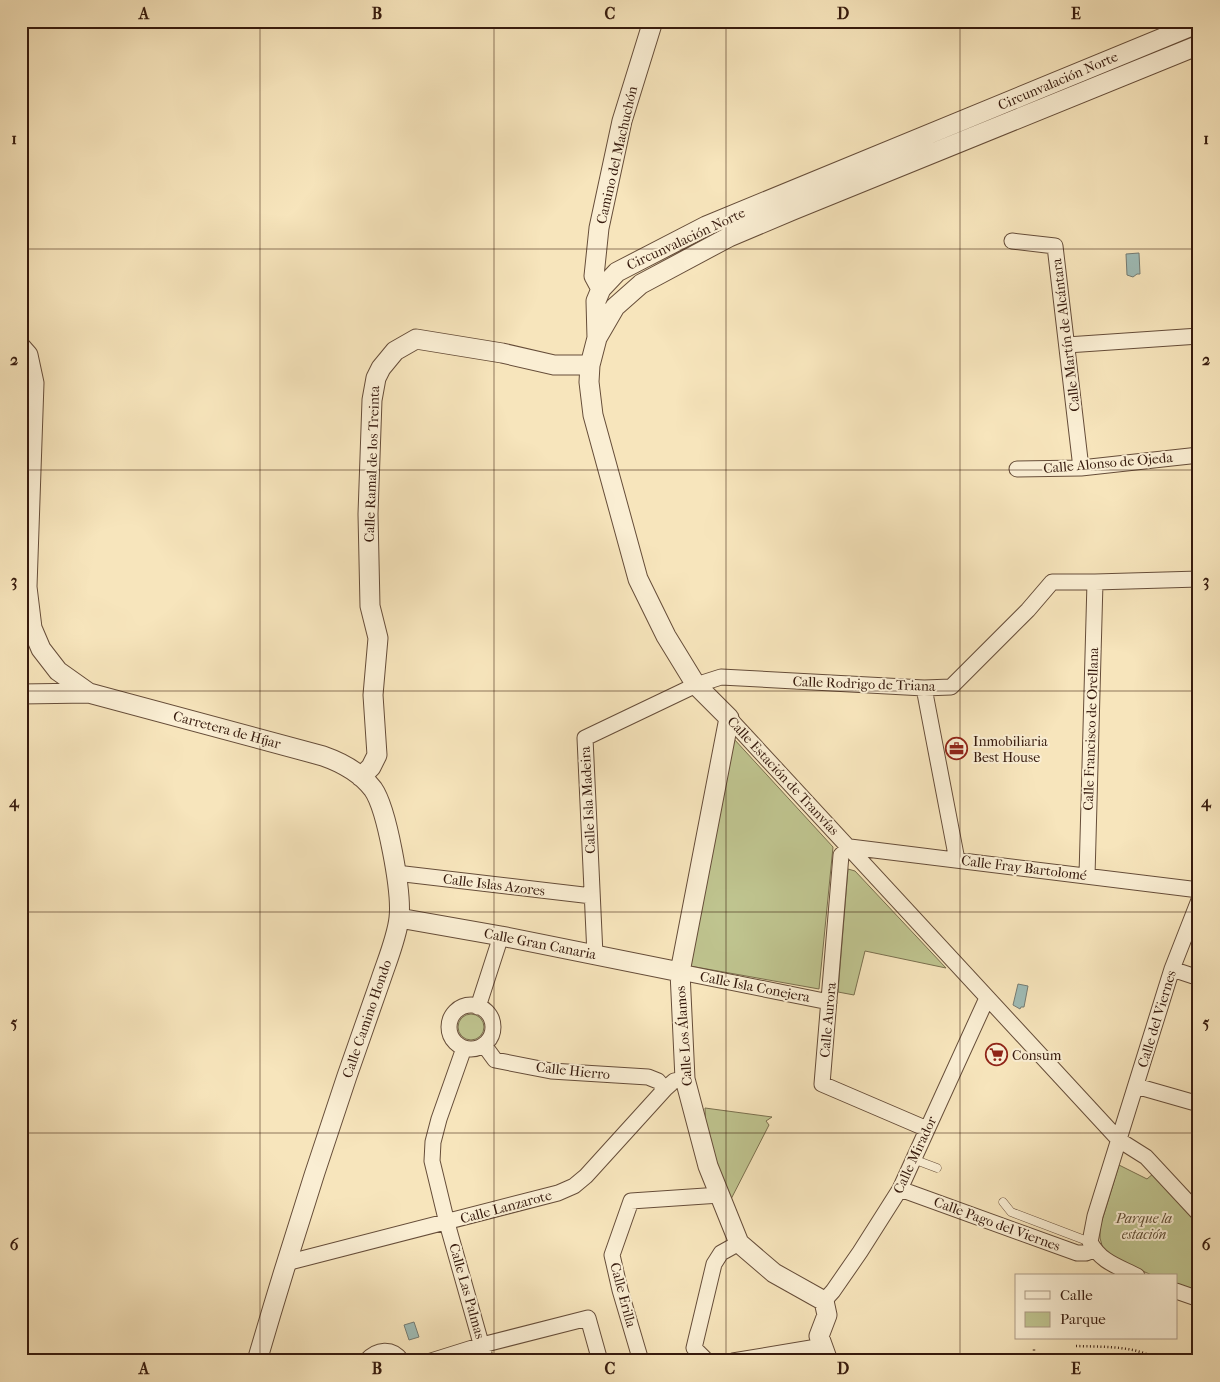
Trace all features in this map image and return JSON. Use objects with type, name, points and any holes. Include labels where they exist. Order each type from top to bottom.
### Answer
[{"type":"street","name":"Camino del Machuchón","points":[[601,289],[594,276],[599,228],[622,121],[653,21]]},
{"type":"street","name":"Circunvalación Norte","points":[[601,289],[617,272],[706,226],[1199,23]]},
{"type":"street","name":"Circunvalación Norte","points":[[597,338],[616,307],[640,284],[729,237],[1199,45]]},
{"type":"street","name":"Calle Martín de Alcántara","points":[[1012,241],[1055,246],[1081,468]]},
{"type":"street","points":[[597,338],[596,301],[601,289],[612,292],[640,284]]},
{"type":"street","points":[[1068,345],[1199,336]]},
{"type":"street","name":"Calle Estación de Tranvías","points":[[597,338],[590,365],[589,382],[594,416],[638,579],[666,636],[696,685],[850,847],[1119,1140],[1146,1157],[1199,1214]]},
{"type":"street","name":"Calle Ramal de los Treinta","points":[[361,777],[371,768],[377,755],[373,695],[378,638],[370,606],[368,514],[372,400],[376,378],[381,368],[395,350],[416,339],[502,353],[554,365],[590,365]]},
{"type":"street","points":[[21,347],[28,355],[34,383],[27,587],[32,628],[41,649],[58,671],[89,693]]},
{"type":"street","name":"Calle Alonso de Ojeda","points":[[1017,469],[1081,468],[1199,455]]},
{"type":"street","name":"Calle Rodrigo de Triana","points":[[696,685],[721,677],[924,688],[951,687],[1028,610],[1052,582],[1199,579]]},
{"type":"street","name":"Calle Francisco de Orellana","points":[[1087,876],[1095,582]]},
{"type":"street","name":"Calle Isla Madeira","points":[[595,955],[585,738],[696,685]]},
{"type":"street","points":[[924,688],[957,860]]},
{"type":"street","points":[[21,694],[89,693]]},
{"type":"street","name":"Carretera de Híjar","points":[[89,693],[324,756],[340,762],[361,777]]},
{"type":"street","name":"Calle Los Álamos","points":[[728,718],[680,972],[685,1078],[708,1166],[739,1243],[774,1273],[824,1301]]},
{"type":"street","name":"Calle Camino Hondo","points":[[257,1361],[286,1263],[335,1111],[389,955],[399,918],[396,874],[380,802],[372,788],[361,777]]},
{"type":"street","name":"Calle Fray Bartolomé","points":[[850,847],[1199,890]]},
{"type":"street","name":"Calle Aurora","points":[[850,847],[841,854],[822,1084],[927,1129]]},
{"type":"street","name":"Calle Islas Azores","points":[[396,874],[592,896]]},
{"type":"street","name":"Calle del Viernes","points":[[1119,1140],[1172,969],[1199,900]]},
{"type":"street","name":"Calle Gran Canaria","points":[[399,918],[501,936],[680,972]]},
{"type":"street","points":[[478,1006],[501,936]]},
{"type":"street","points":[[1172,969],[1199,978]]},
{"type":"street","name":"Calle Isla Conejera","points":[[680,972],[829,1002]]},
{"type":"street","name":"Calle Mirador","points":[[824,1301],[860,1252],[900,1189],[987,998]]},
{"type":"street","points":[[470,1005],[478,1006],[488,1014],[493,1026],[492,1033],[484,1045],[478,1048],[464,1048],[452,1039],[449,1032],[449,1024],[451,1017],[456,1011],[470,1005]]},
{"type":"street","name":"Calle Hierro","points":[[484,1045],[495,1060],[551,1071],[648,1077],[658,1081],[665,1089]]},
{"type":"street","name":"Calle Las Palmas","points":[[464,1048],[433,1142],[432,1161],[486,1361]]},
{"type":"street","name":"Calle Lanzarote","points":[[286,1263],[558,1193],[574,1186],[586,1176],[665,1089],[674,1081],[685,1078]]},
{"type":"street","points":[[1136,1086],[1199,1104]]},
{"type":"street","points":[[1119,1140],[1095,1216],[1092,1246],[1103,1260],[1133,1274]]},
{"type":"street","name":"Calle Pago del Viernes","points":[[900,1189],[1076,1253],[1086,1253],[1092,1246]]},
{"type":"street","name":"Calle Erilla","points":[[641,1361],[620,1290],[612,1255],[631,1201],[720,1195]]},
{"type":"street","points":[[707,1361],[694,1348],[714,1264],[721,1253],[739,1243]]},
{"type":"street","points":[[1178,1292],[1199,1299]]},
{"type":"street","points":[[733,1361],[825,1353],[819,1336],[827,1315],[824,1301]]},
{"type":"street","points":[[431,1361],[482,1345],[588,1318],[600,1361]]},
{"type":"street","points":[[366,1361],[371,1355],[385,1351],[392,1352],[402,1361]]},
{"type":"lane","points":[[913,1159],[937,1168]]},
{"type":"lane","points":[[1004,1202],[1011,1212],[1092,1246]]},
{"type":"path","points":[[1076,1346],[1133,1350],[1144,1352],[1159,1361]]},
{"type":"path","points":[[1034,1349],[1034,1361]]},
{"type":"path","points":[[1100,1356],[1100,1361]]},
{"type":"green space","points":[[734,739],[833,847],[819,989],[690,966]]},
{"type":"green space","points":[[848,869],[855,871],[946,968],[865,951],[854,995],[838,992]]},
{"type":"green space","points":[[471,1014],[480,1018],[484,1027],[480,1036],[471,1040],[462,1036],[458,1027],[462,1018]]},
{"type":"green space","points":[[705,1108],[772,1117],[766,1121],[769,1125],[729,1203],[706,1139]]},
{"type":"green space","name":"Parque la estación","points":[[1119,1165],[1147,1179],[1154,1173],[1199,1223],[1199,1293],[1178,1285],[1178,1274],[1149,1274],[1113,1258],[1103,1249],[1100,1227]]},
{"type":"water","points":[[1139,253],[1140,274],[1133,277],[1127,275],[1126,254]]},
{"type":"water","points":[[1018,984],[1028,986],[1024,1007],[1020,1009],[1013,1005]]},
{"type":"water","points":[[414,1322],[419,1337],[409,1340],[404,1325]]},
{"type":"place","name":"Inmobiliaria Best House","points":[[957,749]]},
{"type":"place","name":"Consum","points":[[996,1055]]}]
